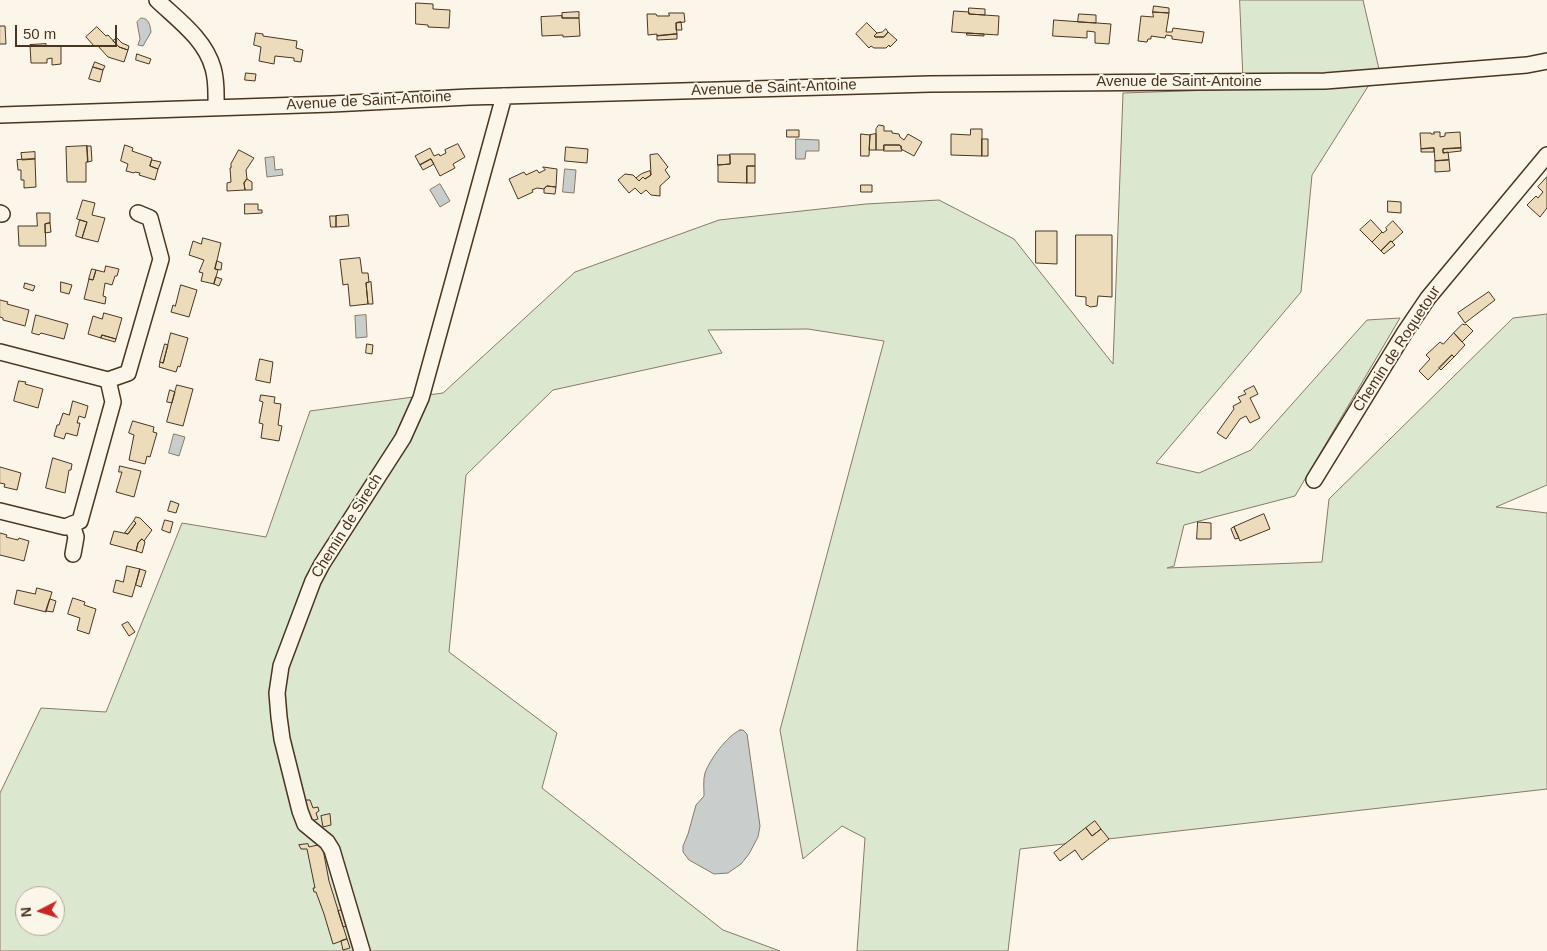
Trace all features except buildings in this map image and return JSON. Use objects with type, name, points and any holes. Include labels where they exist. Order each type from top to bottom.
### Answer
[{"type":"street","points":[[157,0],[199,40],[206,51],[213,69],[216,108]]},
{"type":"street","name":"Avenue de Saint-Antoine","points":[[0,115],[504,96],[930,84],[1325,81],[1527,65],[1547,61]]},
{"type":"street","name":"Chemin de Sirech","points":[[362,951],[332,850],[327,842],[305,824],[300,810],[282,739],[277,693],[278,679],[281,666],[313,580],[403,438],[421,398],[504,96]]},
{"type":"street","name":"Chemin de Roquetour","points":[[1314,480],[1428,298],[1547,155]]},
{"type":"street","points":[[0,352],[108,380],[128,373],[161,259],[150,218],[138,213]]},
{"type":"street","points":[[73,554],[76,523],[113,402],[108,380]]},
{"type":"street","points":[[0,512],[65,528],[76,523]]},
{"type":"green space","points":[[1240,0],[1363,0],[1379,69],[1312,175],[1301,292],[1156,463],[1199,473],[1251,450],[1367,320],[1400,318],[1295,496],[1184,525],[1174,566],[1167,568],[1322,562],[1329,499],[1513,318],[1547,314],[1547,485],[1496,507],[1547,513],[1547,789],[1020,849],[1008,951],[857,951],[865,838],[842,826],[803,859],[780,730],[884,341],[808,329],[708,330],[722,353],[553,390],[466,475],[449,652],[557,733],[542,788],[723,930],[780,951],[0,951],[0,793],[41,708],[106,712],[182,523],[266,537],[310,411],[443,393],[575,272],[719,220],[866,204],[939,200],[1014,239],[1113,364],[1123,93],[1243,89]]},
{"type":"shaded area","points":[[144,18],[150,24],[151,32],[143,46],[138,45],[140,39],[137,22]]},
{"type":"shaded area","points":[[796,139],[819,140],[819,151],[806,151],[805,159],[796,159]]},
{"type":"shaded area","points":[[274,157],[275,170],[282,169],[283,175],[267,177],[265,158]]},
{"type":"shaded area","points":[[565,169],[576,170],[574,193],[563,192]]},
{"type":"shaded area","points":[[440,184],[450,201],[440,207],[430,190]]},
{"type":"shaded area","points":[[366,315],[367,337],[356,338],[355,316]]},
{"type":"shaded area","points":[[174,434],[185,437],[179,456],[169,453]]},
{"type":"shaded area","points":[[740,730],[747,734],[760,826],[758,837],[741,864],[728,873],[714,874],[689,860],[683,852],[683,846],[696,805],[704,796],[704,778],[707,767],[725,743]]}]
